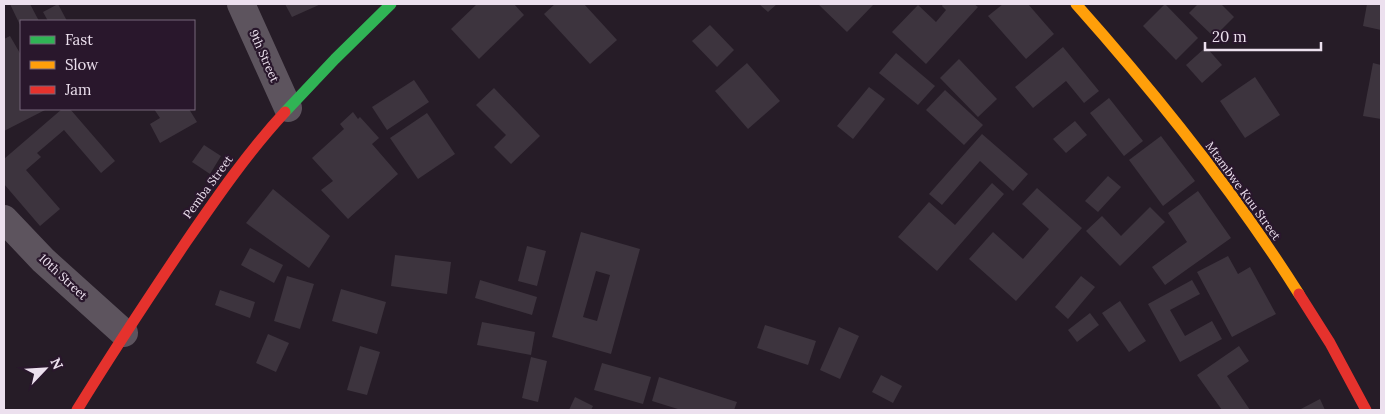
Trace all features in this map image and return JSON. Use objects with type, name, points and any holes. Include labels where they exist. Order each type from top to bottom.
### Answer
[{"type":"street","name":"9th Street","points":[[241,4],[288,108]]},
{"type":"street","name":"Pemba Street","points":[[77,410],[124,333],[248,156],[288,108],[339,54],[391,4]]},
{"type":"street","name":"Mtambwe Kuu Street","points":[[1076,4],[1124,57],[1212,169],[1289,279],[1325,335],[1366,410]]},
{"type":"street","name":"10th Street","points":[[4,219],[43,260],[124,333]]},
{"type":"building","points":[[10,4],[30,4],[38,20],[20,20],[20,25]]},
{"type":"building","points":[[58,4],[66,20],[47,20],[43,12]]},
{"type":"building","points":[[285,4],[321,4],[292,17]]},
{"type":"building","points":[[477,4],[514,4],[524,15],[479,59],[451,29]]},
{"type":"building","points":[[555,4],[584,4],[617,40],[590,64],[544,14]]},
{"type":"building","points":[[759,4],[777,4],[768,12]]},
{"type":"building","points":[[818,4],[874,4],[847,32]]},
{"type":"building","points":[[943,4],[974,4],[978,7],[926,64],[892,32],[918,5],[936,22],[946,10],[942,6]]},
{"type":"building","points":[[1003,4],[1028,4],[1054,34],[1026,59],[988,16]]},
{"type":"building","points":[[1165,4],[1198,38],[1176,60],[1143,26]]},
{"type":"building","points":[[1198,4],[1221,4],[1234,17],[1214,37],[1189,13]]},
{"type":"building","points":[[1367,4],[1381,4],[1381,30],[1363,26]]},
{"type":"building","points":[[710,25],[734,50],[717,67],[692,41]]},
{"type":"building","points":[[10,36],[20,53],[20,110],[45,110],[4,131],[4,39]]},
{"type":"building","points":[[1063,47],[1099,91],[1084,103],[1066,81],[1033,108],[1015,87]]},
{"type":"building","points":[[1206,47],[1222,65],[1202,83],[1186,65]]},
{"type":"building","points":[[896,53],[935,86],[918,105],[879,73]]},
{"type":"building","points":[[959,59],[997,99],[978,117],[940,78]]},
{"type":"building","points":[[747,63],[780,101],[748,129],[715,91]]},
{"type":"building","points":[[1373,63],[1381,65],[1381,119],[1363,116]]},
{"type":"building","points":[[1255,77],[1280,115],[1245,138],[1220,101]]},
{"type":"building","points":[[414,80],[429,102],[387,130],[372,107]]},
{"type":"building","points":[[869,87],[885,99],[853,139],[837,126]]},
{"type":"building","points":[[494,88],[540,136],[511,164],[494,147],[506,135],[476,105]]},
{"type":"building","points":[[945,90],[983,125],[964,145],[926,110]]},
{"type":"building","points":[[1109,98],[1143,141],[1124,156],[1090,113]]},
{"type":"building","points":[[61,110],[71,110],[115,161],[101,173],[64,130],[37,153],[41,157],[26,170],[60,209],[40,226],[4,184],[4,159]]},
{"type":"building","points":[[155,110],[190,110],[197,122],[160,143],[150,124],[160,118]]},
{"type":"building","points":[[353,112],[379,138],[372,144],[398,174],[348,219],[321,190],[333,181],[312,158],[344,129],[340,124]]},
{"type":"building","points":[[427,113],[455,154],[418,179],[390,138]]},
{"type":"building","points":[[1075,121],[1087,135],[1066,153],[1053,139]]},
{"type":"building","points":[[982,134],[1028,174],[1013,191],[980,161],[942,205],[929,194]]},
{"type":"building","points":[[1161,136],[1195,181],[1163,206],[1129,160]]},
{"type":"building","points":[[204,145],[221,156],[210,174],[192,162]]},
{"type":"building","points":[[1108,176],[1121,187],[1098,212],[1085,201]]},
{"type":"building","points":[[992,183],[1004,194],[937,271],[898,237],[929,202],[955,225]]},
{"type":"building","points":[[1037,188],[1082,228],[1016,301],[969,259],[993,232],[1023,259],[1049,229],[1022,204]]},
{"type":"building","points":[[273,189],[330,236],[309,268],[246,223]]},
{"type":"building","points":[[1198,191],[1231,238],[1165,285],[1152,267],[1187,242],[1168,213]]},
{"type":"building","points":[[1150,207],[1165,222],[1120,266],[1086,231],[1102,216],[1121,236]]},
{"type":"building","points":[[581,232],[640,249],[611,354],[552,337]],"holes":[[[596,271],[610,275],[597,321],[583,317]]]},
{"type":"building","points":[[527,246],[546,251],[537,286],[518,281]]},
{"type":"building","points":[[250,248],[283,265],[274,283],[241,265]]},
{"type":"building","points":[[395,255],[451,262],[447,294],[391,286]]},
{"type":"building","points":[[1228,256],[1238,274],[1250,267],[1276,314],[1232,337],[1197,272]]},
{"type":"building","points":[[287,276],[314,284],[300,329],[274,321]]},
{"type":"building","points":[[1081,276],[1095,287],[1068,319],[1055,307]]},
{"type":"building","points":[[480,280],[537,297],[532,315],[475,298]]},
{"type":"building","points":[[1192,280],[1200,294],[1170,310],[1185,336],[1212,321],[1222,339],[1180,362],[1148,304]]},
{"type":"building","points":[[341,289],[386,302],[377,334],[332,321]]},
{"type":"building","points":[[220,290],[255,302],[250,318],[215,305]]},
{"type":"building","points":[[1120,301],[1146,341],[1129,352],[1102,313]]},
{"type":"building","points":[[1090,313],[1099,325],[1077,342],[1068,330]]},
{"type":"building","points":[[482,322],[535,332],[531,355],[477,345]]},
{"type":"building","points":[[765,325],[816,341],[808,365],[757,348]]},
{"type":"building","points":[[839,327],[859,336],[840,379],[820,370]]},
{"type":"building","points":[[268,334],[289,343],[276,372],[256,363]]},
{"type":"building","points":[[360,346],[380,352],[367,395],[347,390]]},
{"type":"building","points":[[1239,346],[1249,361],[1227,376],[1250,410],[1222,410],[1197,375]]},
{"type":"building","points":[[531,357],[547,361],[538,402],[522,398]]},
{"type":"building","points":[[602,363],[651,377],[643,404],[594,390]]},
{"type":"building","points":[[881,375],[902,386],[893,403],[872,392]]},
{"type":"building","points":[[659,377],[737,402],[734,410],[681,410],[652,401]]},
{"type":"building","points":[[575,397],[593,406],[591,410],[569,410]]},
{"type":"building","points":[[1320,399],[1325,410],[1299,410]]},
{"type":"traffic: fast","points":[[285,112],[391,4]]},
{"type":"traffic: slow","points":[[1076,4],[1194,144],[1248,218],[1299,294]]},
{"type":"traffic: jam","points":[[77,410],[144,304],[209,208],[271,127],[285,112]]},
{"type":"traffic: jam","points":[[1299,294],[1330,343],[1366,410]]}]
